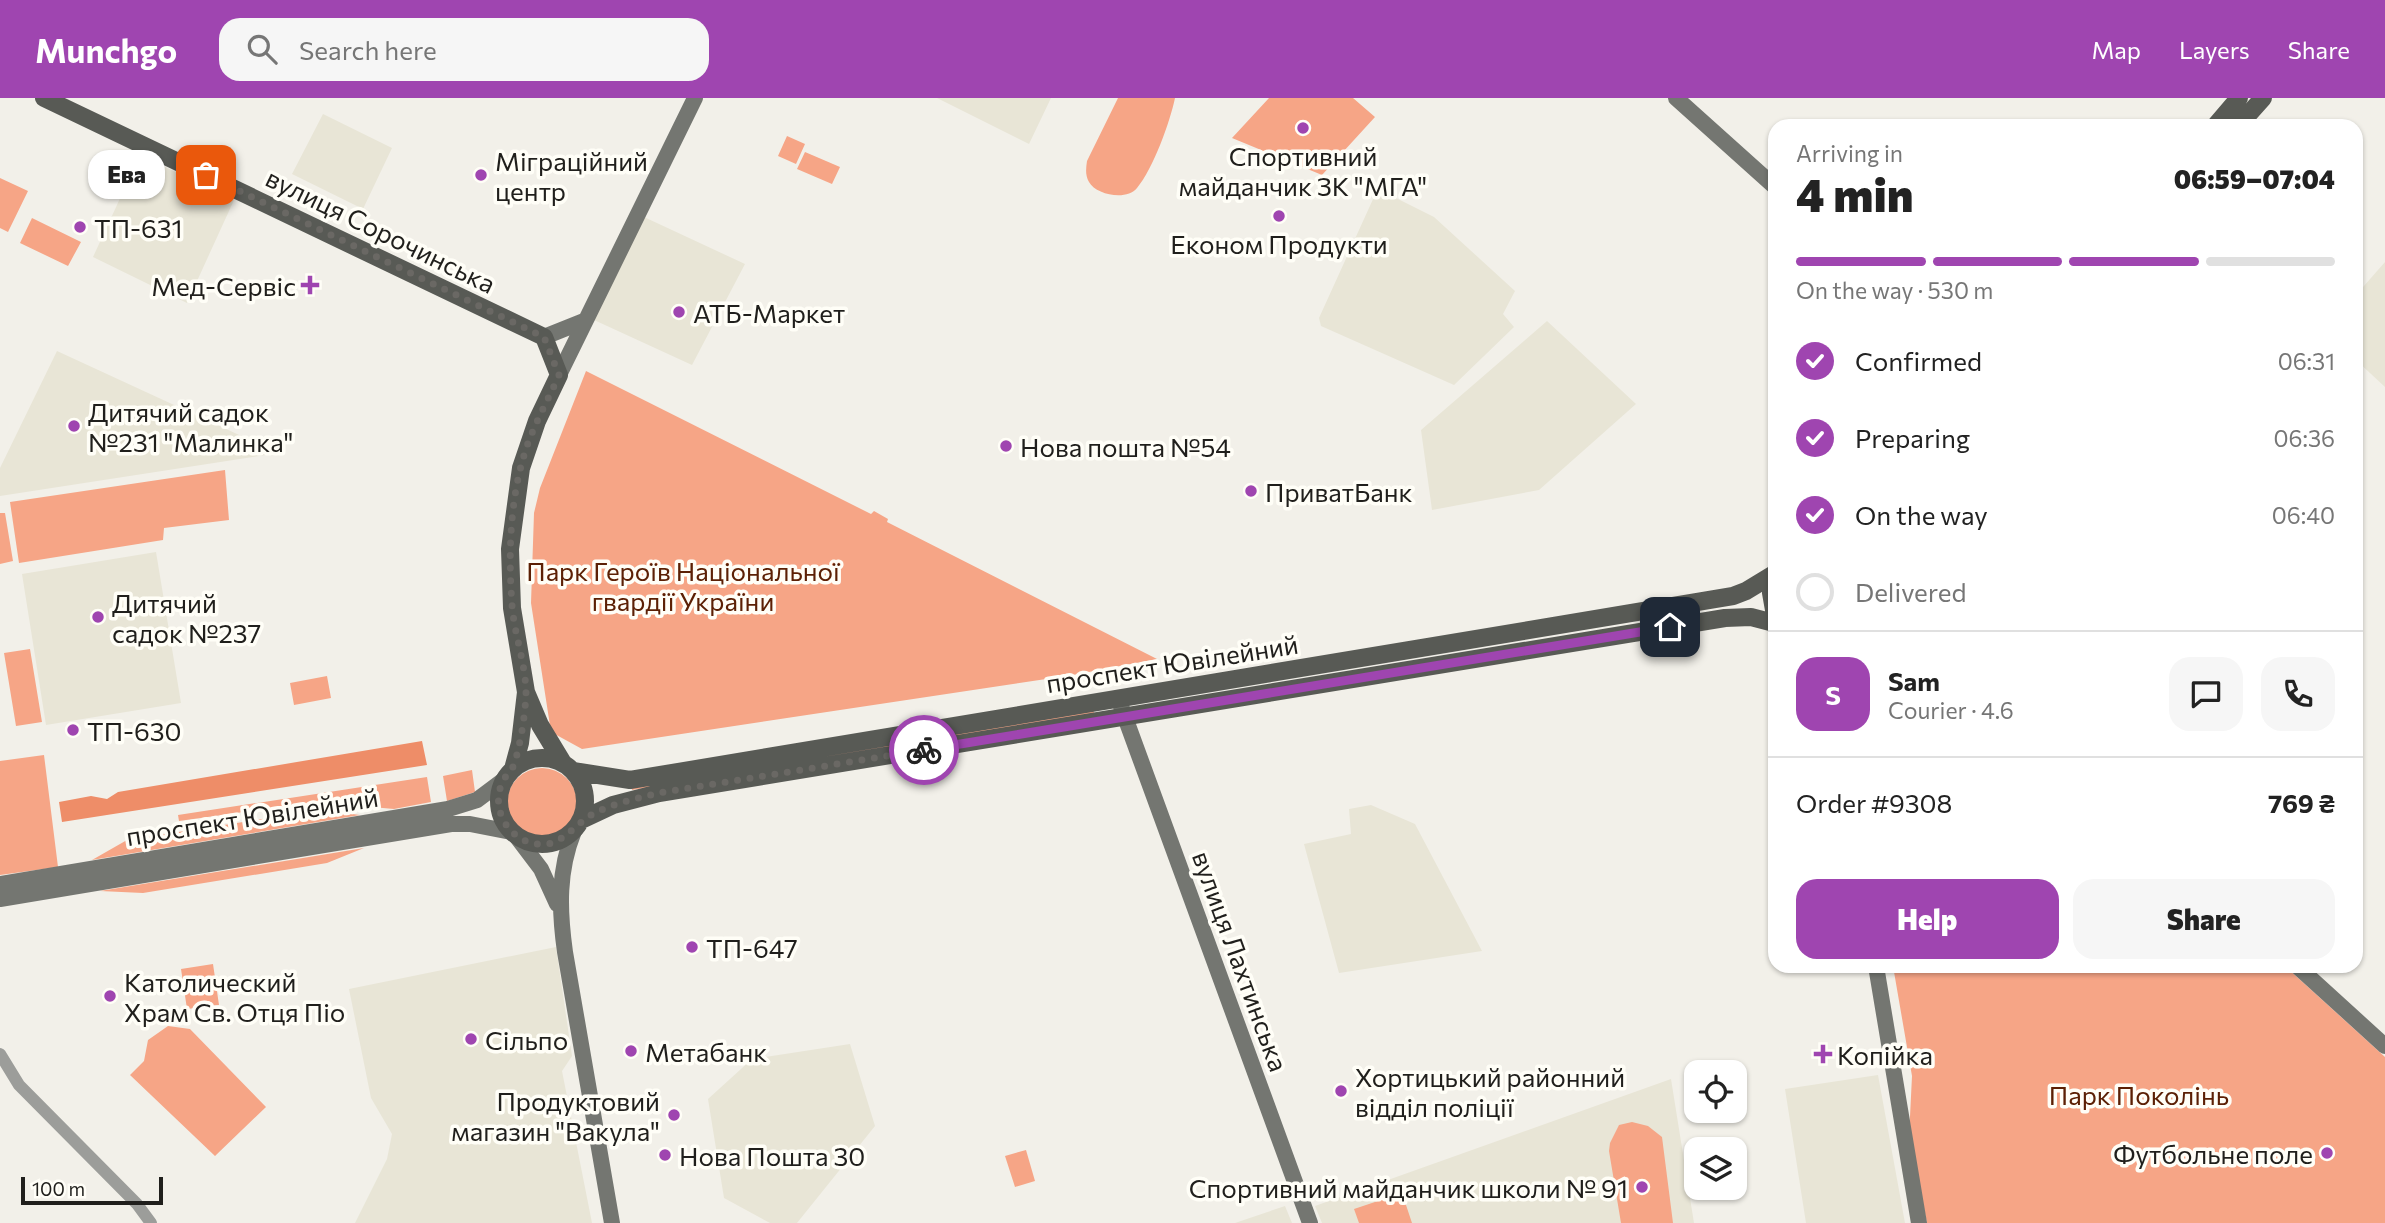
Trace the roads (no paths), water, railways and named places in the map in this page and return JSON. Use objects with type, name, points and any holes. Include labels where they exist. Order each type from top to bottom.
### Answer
[{"type":"main road","name":"вулиця Сорочинська","points":[[44,98],[544,337]]},
{"type":"main road","points":[[2221,119],[2239,98]]},
{"type":"main road","points":[[2244,119],[2263,98]]},
{"type":"main road","points":[[526,692],[520,743],[509,774],[499,792],[499,806],[503,820],[514,834],[527,842],[540,844],[564,838],[577,825],[585,807],[581,782],[540,725],[526,692],[512,608],[510,549],[515,501],[524,456],[559,375],[544,337]]},
{"type":"main road","name":"проспект Ювілейний","points":[[568,767],[630,780],[1732,596],[1768,578]]},
{"type":"main road","name":"проспект Ювілейний","points":[[577,825],[613,805],[659,793],[1725,618],[1751,617],[1768,621]]},
{"type":"main road","points":[[509,774],[524,761],[537,758],[550,758],[568,767]]},
{"type":"street","points":[[559,375],[695,98]]},
{"type":"street","points":[[1676,98],[1768,181]]},
{"type":"street","points":[[544,337],[584,321]]},
{"type":"street","name":"вулиця Лахтинська","points":[[1118,698],[1310,1223]]},
{"type":"street","name":"проспект Ювілейний","points":[[0,884],[448,809],[477,800],[509,774]]},
{"type":"street","name":"проспект Ювілейний","points":[[0,899],[451,824],[470,824],[514,834]]},
{"type":"street","points":[[577,825],[563,865],[560,909],[612,1223]]},
{"type":"street","points":[[514,834],[541,869],[560,909]]},
{"type":"street","points":[[1877,973],[1919,1223]]},
{"type":"street","points":[[2305,973],[2385,1046]]},
{"type":"street","points":[[0,1054],[19,1085],[136,1204],[151,1223]]},
{"type":"place","name":"Спортивний майданчик ЗК \"МГА\"","points":[[1303,128]]},
{"type":"place","name":"Ева","points":[[206,175]]},
{"type":"place","name":"Міграційний центр","points":[[481,175]]},
{"type":"place","name":"Економ Продукти","points":[[1279,216]]},
{"type":"place","name":"ТП-631","points":[[80,227]]},
{"type":"place","name":"Мед-Сервіс","points":[[310,285]]},
{"type":"place","name":"АТБ-Маркет","points":[[679,312]]},
{"type":"place","name":"Дитячий садок №231 \"Малинка\"","points":[[74,426]]},
{"type":"place","name":"Нова пошта №54","points":[[1006,446]]},
{"type":"place","name":"ПриватБанк","points":[[1251,491]]},
{"type":"place","name":"Дитячий садок №237","points":[[98,617]]},
{"type":"place","name":"ТП-630","points":[[73,730]]},
{"type":"place","name":"ТП-647","points":[[692,947]]},
{"type":"place","name":"Католический Храм Св. Отця Піо","points":[[110,996]]},
{"type":"place","name":"Сільпо","points":[[471,1039]]},
{"type":"place","name":"Метабанк","points":[[631,1051]]},
{"type":"place","name":"Копійка","points":[[1823,1054]]},
{"type":"place","name":"Хортицький районний відділ поліції","points":[[1341,1091]]},
{"type":"place","name":"Продуктовий магазин \"Вакула\"","points":[[674,1115]]},
{"type":"place","name":"Футбольне поле","points":[[2327,1153]]},
{"type":"place","name":"Нова Пошта 30","points":[[665,1155]]},
{"type":"place","name":"Спортивний майданчик школи № 91","points":[[1642,1187]]},
{"type":"park label","name":"Парк Героїв Національної гвардії України","points":[[683,585]]},
{"type":"park label","name":"Парк Поколінь","points":[[2139,1094]]}]
